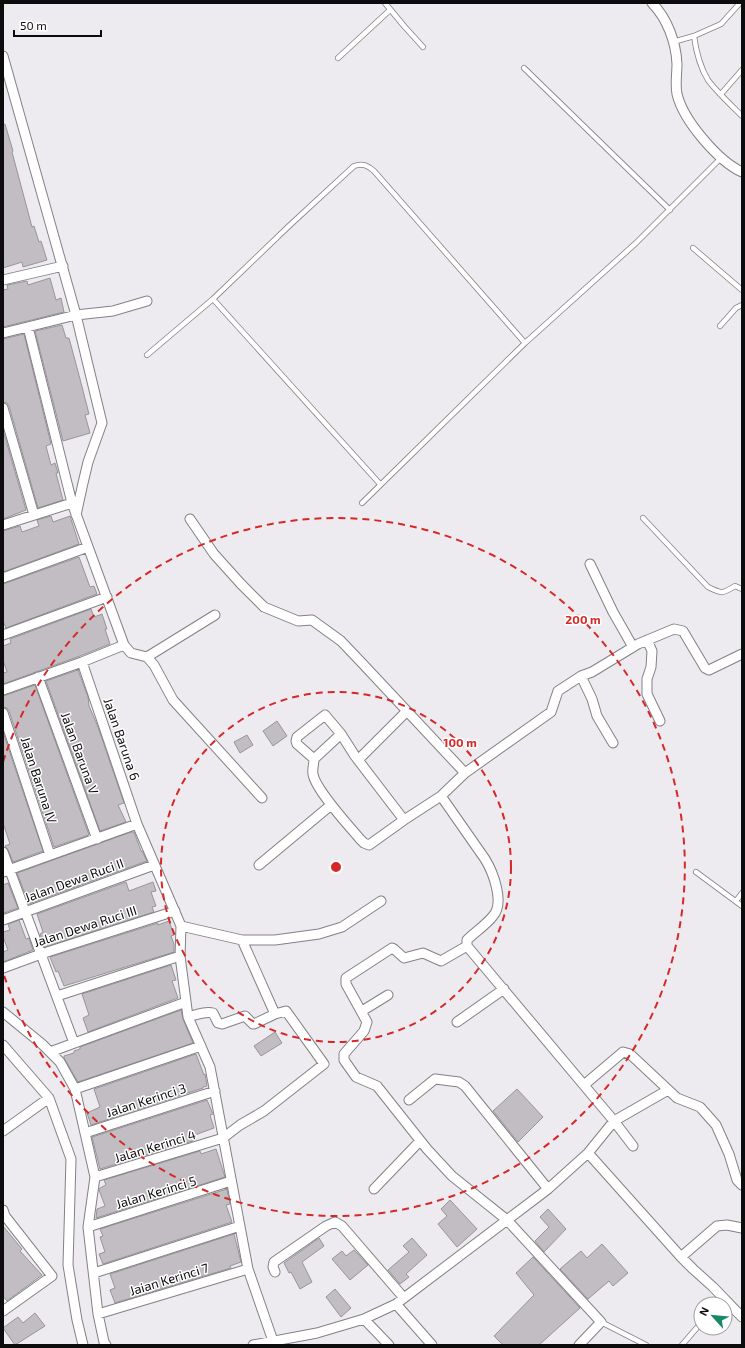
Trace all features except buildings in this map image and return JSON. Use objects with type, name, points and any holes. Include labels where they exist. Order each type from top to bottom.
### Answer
[{"type":"street","points":[[652,3],[667,22],[674,42],[677,63],[676,88],[681,105],[693,126],[721,158],[729,165],[742,172]]},
{"type":"street","points":[[3,56],[6,76],[63,266],[102,423],[88,462],[76,515]]},
{"type":"street","points":[[3,280],[63,266]]},
{"type":"street","points":[[3,333],[76,315],[113,311],[147,301]]},
{"type":"street","points":[[28,327],[72,503],[124,645],[132,654],[147,657],[154,665],[173,700],[262,798]]},
{"type":"street","points":[[3,408],[34,515]]},
{"type":"street","points":[[3,525],[72,503]]},
{"type":"street","points":[[190,519],[214,554],[264,607],[298,621],[312,620],[341,642],[465,773]]},
{"type":"street","points":[[3,578],[88,547]]},
{"type":"street","points":[[590,564],[613,612],[633,647]]},
{"type":"street","points":[[3,634],[107,597]]},
{"type":"street","points":[[147,657],[216,615]]},
{"type":"street","points":[[341,734],[314,759],[313,774],[315,782],[331,805],[360,839],[369,845],[441,796],[465,773],[551,712],[558,692],[582,676],[592,672],[633,647],[674,629],[680,630],[686,634],[705,668],[709,670],[742,654]]},
{"type":"street","points":[[647,640],[652,650],[651,667],[646,679],[647,694],[660,721]]},
{"type":"street","points":[[3,690],[82,662],[124,645]]},
{"type":"street","name":"Jalan Baruna 6","points":[[82,662],[137,824],[175,910],[180,926],[180,956],[188,1017],[210,1067],[248,1269],[272,1342]]},
{"type":"street","points":[[582,676],[592,699],[597,716],[612,743]]},
{"type":"street","name":"Jalan Baruna V","points":[[38,677],[97,838]]},
{"type":"street","points":[[358,760],[407,711]]},
{"type":"street","name":"Jalan Baruna IV","points":[[3,713],[50,855]]},
{"type":"street","points":[[314,759],[297,744],[296,741],[297,737],[324,715],[341,734],[358,760],[404,820]]},
{"type":"street","points":[[441,796],[485,859],[491,869],[496,884],[498,905],[494,916],[467,940],[467,946],[614,1121],[633,1146]]},
{"type":"street","points":[[259,866],[331,805]]},
{"type":"street","points":[[6,871],[137,824]]},
{"type":"street","points":[[3,852],[6,871],[25,912],[74,1043]]},
{"type":"street","name":"Jalan Dewa Ruci II","points":[[3,920],[154,865]]},
{"type":"street","points":[[180,926],[242,940],[275,940],[319,934],[342,927],[381,902]]},
{"type":"street","name":"Jalan Dewa Ruci III","points":[[3,968],[175,910]]},
{"type":"street","points":[[242,940],[275,1014]]},
{"type":"street","points":[[467,946],[441,961],[423,953],[405,959],[392,948],[346,978],[346,984],[367,1022],[364,1031],[344,1054],[344,1060],[356,1077],[377,1086],[420,1141],[452,1176],[507,1220],[601,1322],[579,1345]]},
{"type":"street","points":[[57,996],[180,956]]},
{"type":"street","points":[[457,1022],[504,989]]},
{"type":"street","points":[[362,1012],[388,995]]},
{"type":"street","points":[[50,1052],[186,1002]]},
{"type":"street","points":[[188,1017],[210,1012],[213,1013],[218,1023],[222,1024],[245,1016],[252,1024],[275,1014],[285,1011],[289,1012],[324,1064],[264,1111],[240,1125],[223,1138]]},
{"type":"street","points":[[3,1012],[60,1062],[75,1089],[95,1178],[88,1226],[98,1314],[106,1345]]},
{"type":"street","points":[[3,1045],[49,1098],[71,1159],[68,1265],[77,1320],[83,1345]]},
{"type":"street","points":[[75,1089],[201,1046]]},
{"type":"street","points":[[584,1085],[623,1052],[630,1054],[677,1098],[700,1107],[716,1125],[729,1154],[737,1180],[742,1185]]},
{"type":"street","points":[[409,1100],[435,1079],[459,1082],[465,1086],[548,1189]]},
{"type":"street","points":[[253,1345],[317,1333],[364,1319],[396,1304],[548,1189],[588,1153],[614,1121],[668,1090]]},
{"type":"street","name":"Jalan Kerinci 3","points":[[85,1133],[215,1091]]},
{"type":"street","points":[[3,1131],[49,1098]]},
{"type":"street","name":"Jalan Kerinci 4","points":[[95,1178],[223,1138]]},
{"type":"street","points":[[374,1189],[420,1141]]},
{"type":"street","points":[[588,1153],[716,1296]]},
{"type":"street","name":"Jalan Kerinci 5","points":[[88,1226],[231,1181]]},
{"type":"street","points":[[3,1311],[52,1276],[4,1214]]},
{"type":"street","points":[[275,1272],[273,1267],[274,1262],[326,1226],[335,1222],[342,1226],[404,1298]]},
{"type":"street","points":[[681,1257],[717,1226],[727,1225],[742,1228]]},
{"type":"street","points":[[94,1273],[240,1226]]},
{"type":"street","name":"Jaian Kerinci 7","points":[[98,1314],[248,1269]]},
{"type":"street","points":[[396,1304],[432,1345]]},
{"type":"street","points":[[733,1310],[742,1317]]},
{"type":"street","points":[[364,1319],[389,1345]]},
{"type":"lane","points":[[385,3],[423,47]]},
{"type":"lane","points":[[674,42],[694,36],[721,24],[740,3]]},
{"type":"lane","points":[[338,58],[390,10]]},
{"type":"lane","points":[[694,36],[696,50],[708,81],[742,116]]},
{"type":"lane","points":[[524,68],[670,210]]},
{"type":"lane","points":[[722,94],[742,70]]},
{"type":"lane","points":[[362,503],[525,343],[670,210],[721,158]]},
{"type":"lane","points":[[147,355],[213,299],[354,166],[360,164],[366,165],[374,171],[525,343]]},
{"type":"lane","points":[[693,248],[742,290]]},
{"type":"lane","points":[[213,299],[380,484]]},
{"type":"lane","points":[[720,326],[736,308],[742,305]]},
{"type":"lane","points":[[643,518],[708,587],[720,592],[726,592],[735,586],[742,589]]},
{"type":"lane","points":[[696,872],[742,906]]},
{"type":"lane","points":[[736,902],[742,893]]},
{"type":"lane","points":[[601,1322],[646,1345]]},
{"type":"lane","points":[[682,1345],[693,1332]]}]
